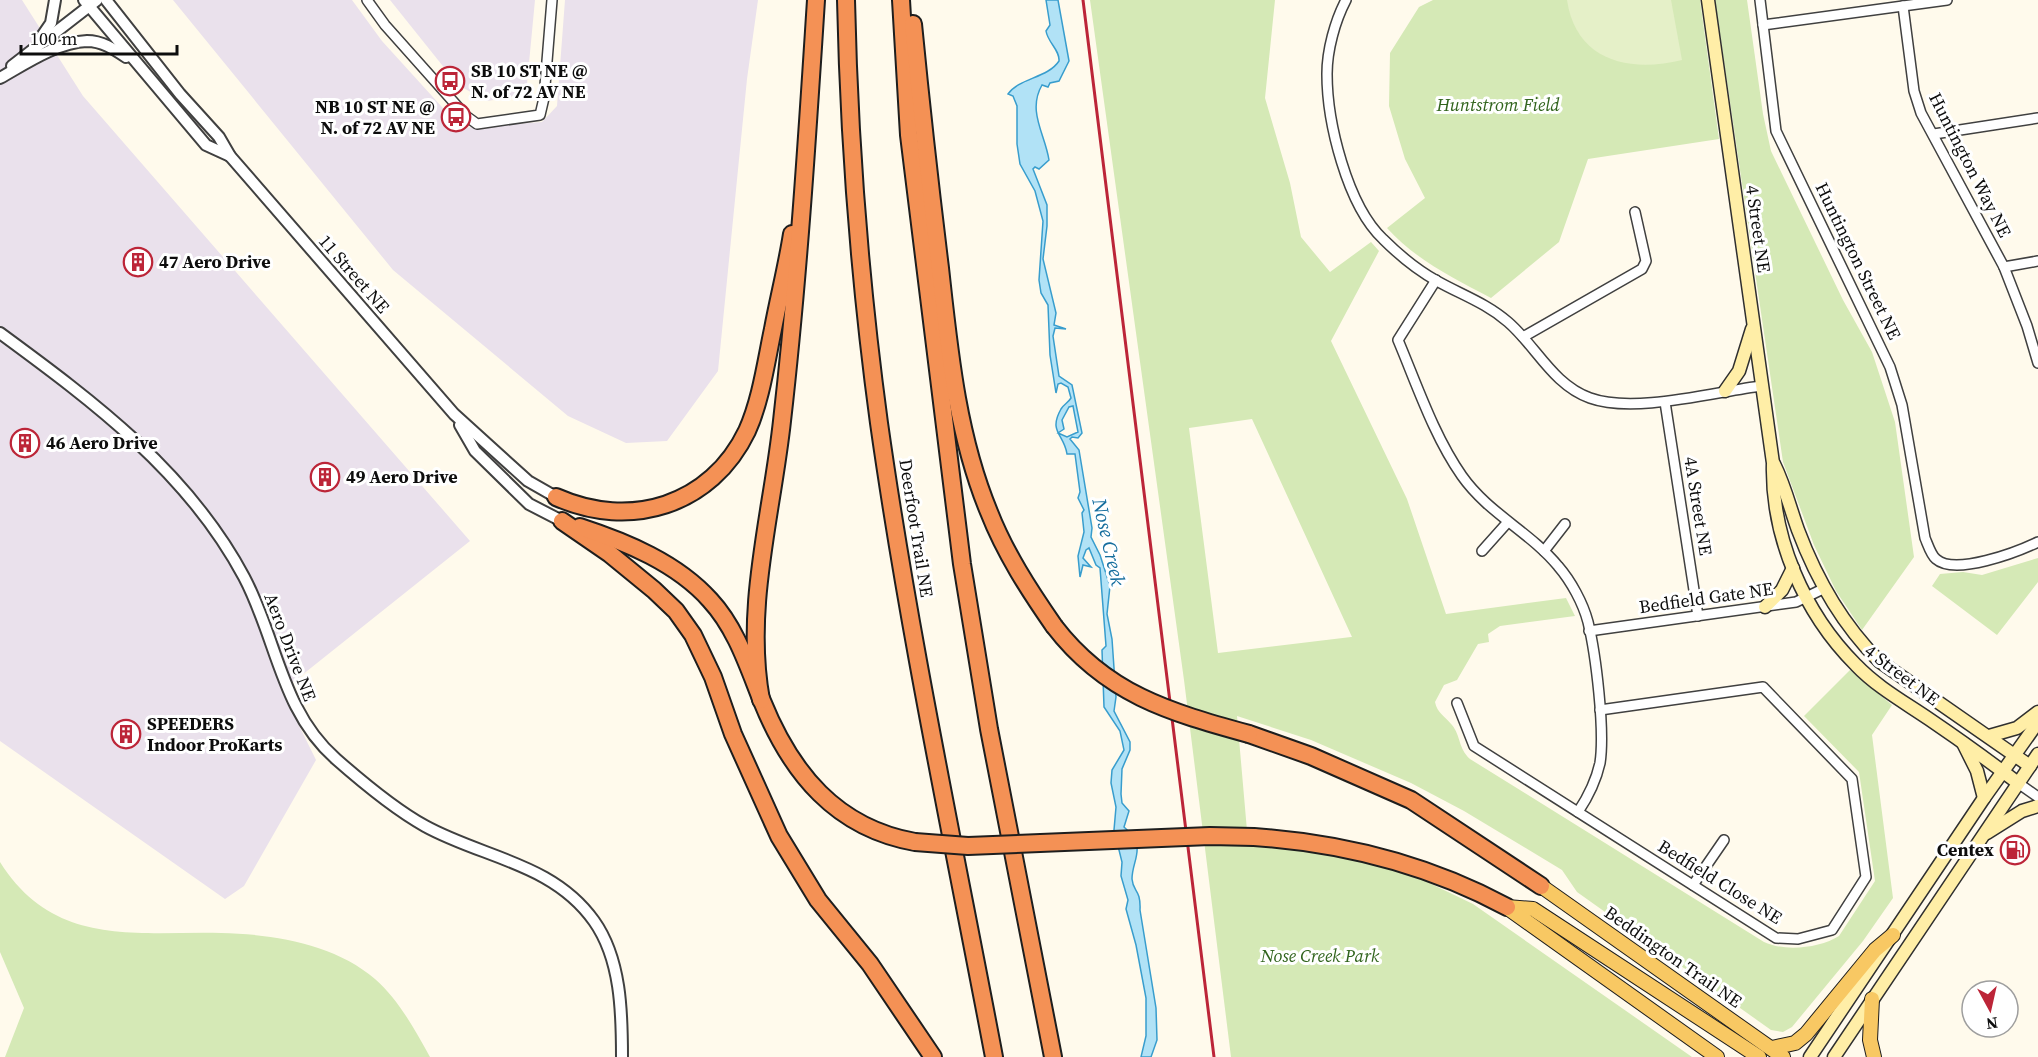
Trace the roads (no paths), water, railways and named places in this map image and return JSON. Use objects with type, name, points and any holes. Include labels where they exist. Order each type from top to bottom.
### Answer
[{"type":"highway","points":[[761,700],[755,659],[756,611],[784,410],[807,148],[816,0]]},
{"type":"highway","name":"Deerfoot Trail NE","points":[[846,0],[857,222],[879,422],[914,633],[994,1057]]},
{"type":"highway","points":[[901,0],[909,135],[962,564],[989,729],[1053,1057]]},
{"type":"highway","points":[[911,0],[948,344],[963,428],[978,483],[1000,537],[1023,580],[1054,626],[1082,659],[1125,691],[1182,716],[1249,734],[1311,756],[1411,800],[1541,886]]},
{"type":"highway","points":[[556,497],[589,510],[609,513],[646,510],[689,494],[712,477],[730,458],[747,431],[755,407],[790,245],[807,148]]},
{"type":"highway","points":[[562,521],[611,537],[678,570],[711,600],[733,632],[774,731],[800,774],[813,789],[858,822],[890,836],[915,842],[968,846],[1210,836],[1254,837],[1303,842],[1381,858],[1460,884],[1507,908]]},
{"type":"highway","points":[[562,521],[610,554],[654,590],[676,611],[693,634],[713,677],[733,734],[780,836],[818,900],[870,964],[933,1057]]},
{"type":"main road","name":"4 Street NE","points":[[1708,0],[1773,463],[1773,485],[1778,518],[1793,568],[1820,621],[1856,666],[1882,687],[2018,783]]},
{"type":"main road","points":[[1725,391],[1739,371],[1754,322]]},
{"type":"main road","name":"4 Street NE","points":[[1773,463],[1783,482],[1798,531],[1825,588],[1863,645],[1879,661],[2034,769]]},
{"type":"main road","points":[[1765,607],[1782,590],[1793,568]]},
{"type":"main road","points":[[1989,736],[2017,728],[2038,712]]},
{"type":"main road","points":[[1810,1057],[1984,798],[2038,722]]},
{"type":"main road","points":[[1963,742],[1977,771],[1984,798]]},
{"type":"main road","points":[[1834,1057],[2018,783],[2034,769],[2038,754]]},
{"type":"main road","points":[[1981,837],[2022,811],[2038,806]]},
{"type":"main road","name":"Beddington Trail NE","points":[[1541,886],[1784,1057]]},
{"type":"main road","points":[[1507,908],[1717,1057]]},
{"type":"main road","points":[[1507,908],[1533,909],[1759,1057]]},
{"type":"main road","points":[[1772,1048],[1795,1043],[1806,1034],[1875,950],[1893,935]]},
{"type":"main road","points":[[1872,999],[1870,1040],[1874,1057]]},
{"type":"street","points":[[35,47],[51,23],[55,0]]},
{"type":"street","name":"11 Street NE","points":[[106,0],[180,94],[219,138],[230,156],[454,414],[528,481],[556,497]]},
{"type":"street","points":[[367,0],[388,28],[466,116],[477,124],[540,115],[544,98],[552,0]]},
{"type":"street","points":[[1346,0],[1331,43],[1326,72],[1328,106],[1341,157],[1357,201],[1371,225],[1383,239],[1436,280],[1477,299],[1508,321],[1569,389],[1592,399],[1626,403],[1665,402],[1761,386]]},
{"type":"street","name":"Huntington Street NE","points":[[1760,0],[1776,131],[1890,367],[1902,405],[1925,538],[1935,559],[1947,565],[1963,565],[1998,557],[2038,542]]},
{"type":"street","points":[[1763,25],[1947,0]]},
{"type":"street","points":[[0,77],[90,2]]},
{"type":"street","name":"11 Street NE","points":[[90,2],[134,61],[206,145],[230,156]]},
{"type":"street","name":"Huntington Way NE","points":[[1903,6],[1914,91],[1921,113],[1935,134],[2004,267],[2027,326],[2038,363]]},
{"type":"street","points":[[0,77],[60,48],[87,41],[105,45],[134,61]]},
{"type":"street","points":[[1935,134],[2038,118]]},
{"type":"street","points":[[1523,337],[1642,269],[1646,261],[1635,212]]},
{"type":"street","points":[[2004,267],[2038,261]]},
{"type":"street","points":[[1436,280],[1398,340],[1438,432],[1461,476],[1479,497],[1507,523],[1544,550],[1575,591],[1589,631],[1600,710],[1600,761],[1589,795],[1578,812]]},
{"type":"street","name":"Aero Drive NE","points":[[0,333],[95,403],[140,443],[186,492],[222,540],[243,576],[260,609],[291,699],[314,738],[337,760],[425,826],[520,863],[546,877],[574,898],[595,922],[610,951],[619,987],[622,1057]]},
{"type":"street","name":"4A Street NE","points":[[1665,402],[1698,616]]},
{"type":"street","name":"11 Street NE","points":[[454,414],[483,459],[529,504],[562,521]]},
{"type":"street","points":[[1482,550],[1507,523]]},
{"type":"street","points":[[1544,550],[1565,525]]},
{"type":"street","name":"Bedfield Gate NE","points":[[1589,631],[1765,607],[1807,598],[1825,588]]},
{"type":"street","name":"Bedfield Close NE","points":[[1457,703],[1474,746],[1776,938],[1798,939],[1832,930],[1866,877],[1852,779],[1763,687],[1600,710]]},
{"type":"street","points":[[2018,783],[2038,796]]},
{"type":"street","points":[[1693,885],[1724,840]]},
{"type":"water","points":[[1046,0],[1058,0],[1069,61],[1059,81],[1050,83],[1048,87],[1042,85],[1038,95],[1036,104],[1038,122],[1049,160],[1039,169],[1035,167],[1033,169],[1047,205],[1043,259],[1056,313],[1054,325],[1066,329],[1055,328],[1053,336],[1059,376],[1072,385],[1082,433],[1078,438],[1070,439],[1079,450],[1092,528],[1091,537],[1100,555],[1110,586],[1107,614],[1112,639],[1116,697],[1114,711],[1130,742],[1130,750],[1122,769],[1122,803],[1129,811],[1124,827],[1131,834],[1137,847],[1132,879],[1139,898],[1156,1008],[1157,1040],[1151,1057],[1141,1057],[1146,1036],[1146,998],[1136,945],[1126,909],[1128,900],[1121,876],[1122,862],[1114,830],[1116,807],[1111,783],[1112,770],[1124,750],[1120,731],[1104,707],[1102,650],[1106,646],[1100,568],[1096,565],[1089,548],[1083,558],[1091,567],[1083,565],[1080,577],[1078,556],[1084,532],[1082,513],[1084,510],[1078,498],[1080,492],[1075,454],[1067,454],[1065,447],[1058,433],[1056,428],[1057,417],[1061,409],[1071,398],[1068,387],[1061,383],[1058,384],[1056,393],[1050,355],[1048,305],[1041,293],[1039,280],[1043,221],[1035,191],[1020,164],[1017,144],[1017,106],[1013,96],[1008,94],[1019,84],[1048,71],[1059,61],[1058,53],[1046,31],[1050,25]],"holes":[[[1073,406],[1078,432],[1067,437],[1058,433],[1064,429],[1062,420],[1069,407]]]},
{"type":"railway","points":[[1083,0],[1214,1057]]},
{"type":"place","name":"SB 10 ST NE @ N. of 72 AV NE","points":[[450,81]]},
{"type":"place","name":"NB 10 ST NE @ N. of 72 AV NE","points":[[456,117]]},
{"type":"place","name":"47 Aero Drive","points":[[138,262]]},
{"type":"place","name":"46 Aero Drive","points":[[25,443]]},
{"type":"place","name":"49 Aero Drive","points":[[325,477]]},
{"type":"place","name":"SPEEDERS Indoor ProKarts","points":[[126,734]]},
{"type":"place","name":"Centex","points":[[2015,850]]},
{"type":"park label","name":"Huntstrom Field","points":[[1498,105]]},
{"type":"park label","name":"Nose Creek Park","points":[[1320,956]]},
{"type":"water label","name":"Nose Creek","points":[[1109,542]]}]
